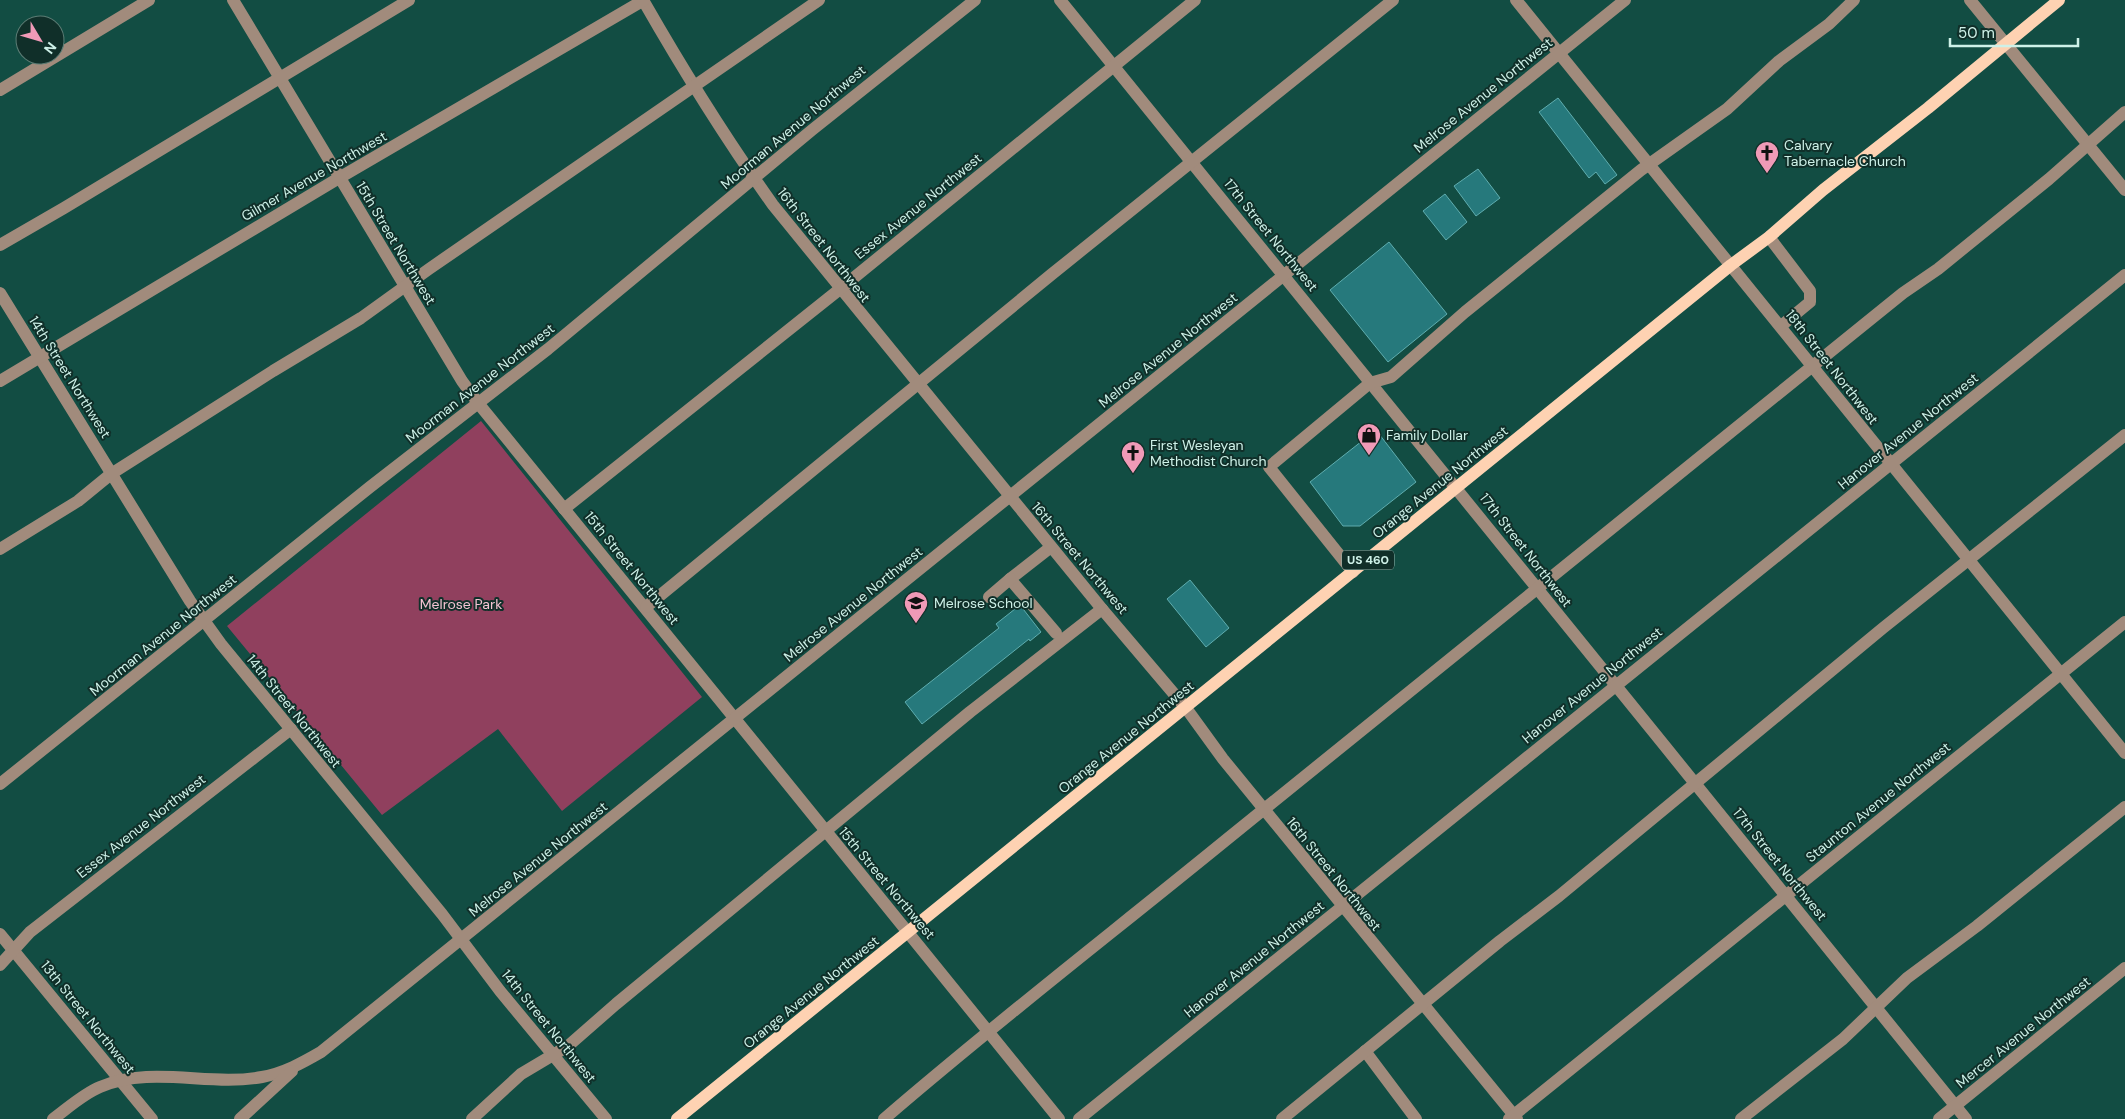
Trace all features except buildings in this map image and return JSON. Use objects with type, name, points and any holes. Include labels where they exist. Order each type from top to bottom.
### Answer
[{"type":"main road","name":"Orange Avenue Northwest","points":[[677,1119],[1731,265],[1769,237],[1823,190],[1928,108],[2059,0]]},
{"type":"street","points":[[0,90],[150,0]]},
{"type":"street","name":"15th Street Northwest","points":[[233,0],[462,381],[478,403],[646,607],[825,832],[909,932],[1059,1119]]},
{"type":"street","points":[[0,245],[409,0]]},
{"type":"street","name":"16th Street Northwest","points":[[644,0],[695,86],[754,178],[840,289],[1102,609],[1186,708],[1222,759],[1513,1118]]},
{"type":"street","name":"Gilmer Avenue Northwest","points":[[0,381],[339,178],[644,0]]},
{"type":"street","points":[[0,549],[78,501],[111,474],[273,371],[361,318],[819,0]]},
{"type":"street","name":"Moorman Avenue Northwest","points":[[0,784],[548,349],[754,178],[975,0]]},
{"type":"street","name":"17th Street Northwest","points":[[1060,0],[1194,161],[1370,383],[1458,487],[1537,589],[1787,895],[1966,1119]]},
{"type":"street","name":"Essex Avenue Northwest","points":[[564,508],[840,289],[1196,0]]},
{"type":"street","points":[[646,607],[1052,274],[1393,0]]},
{"type":"street","name":"18th Street Northwest","points":[[1516,0],[2125,753]]},
{"type":"street","name":"Melrose Avenue Northwest","points":[[53,1119],[82,1097],[100,1087],[120,1081],[151,1077],[261,1078],[298,1066],[321,1052],[1625,0]]},
{"type":"street","points":[[1353,572],[1269,467],[1370,383],[1391,377],[1465,312],[1650,164],[1727,109],[1779,61],[1829,24],[1854,0]]},
{"type":"street","points":[[1970,0],[2125,190]]},
{"type":"street","points":[[884,1119],[988,1032],[1400,697],[1537,589],[1903,293],[1958,253],[2049,179],[2125,112]]},
{"type":"street","points":[[1769,237],[1810,291],[1810,302],[1781,326]]},
{"type":"street","name":"Hanover Avenue Northwest","points":[[1079,1119],[1825,518],[1890,463],[2062,328],[2125,275]]},
{"type":"street","name":"14th Street Northwest","points":[[0,292],[111,474],[221,644],[606,1119]]},
{"type":"street","points":[[1282,1119],[2125,435]]},
{"type":"street","points":[[989,597],[1051,547]]},
{"type":"street","points":[[1010,579],[1056,633]]},
{"type":"street","points":[[472,1119],[521,1074],[568,1046],[616,1004],[970,712],[1102,609]]},
{"type":"street","name":"Staunton Avenue Northwest","points":[[1513,1118],[2125,622]]},
{"type":"street","name":"Essex Avenue Northwest","points":[[0,965],[30,932],[291,729]]},
{"type":"street","points":[[1741,1119],[1843,1039],[1907,978],[1977,926],[2125,807]]},
{"type":"street","name":"13th Street Northwest","points":[[0,934],[152,1119]]},
{"type":"street","name":"Mercer Avenue Northwest","points":[[1939,1119],[2125,968]]},
{"type":"street","points":[[1365,1051],[1416,1119]]},
{"type":"street","points":[[240,1119],[298,1066]]},
{"type":"green space","name":"Melrose Park","points":[[481,421],[702,697],[562,811],[498,729],[382,815],[227,626]]},
{"type":"place","name":"Calvary Tabernacle Church","points":[[1767,174]]},
{"type":"place","name":"Family Dollar","points":[[1369,456]]},
{"type":"place","name":"First Wesleyan Methodist Church","points":[[1133,474]]},
{"type":"place","name":"Melrose School","points":[[916,624]]}]
